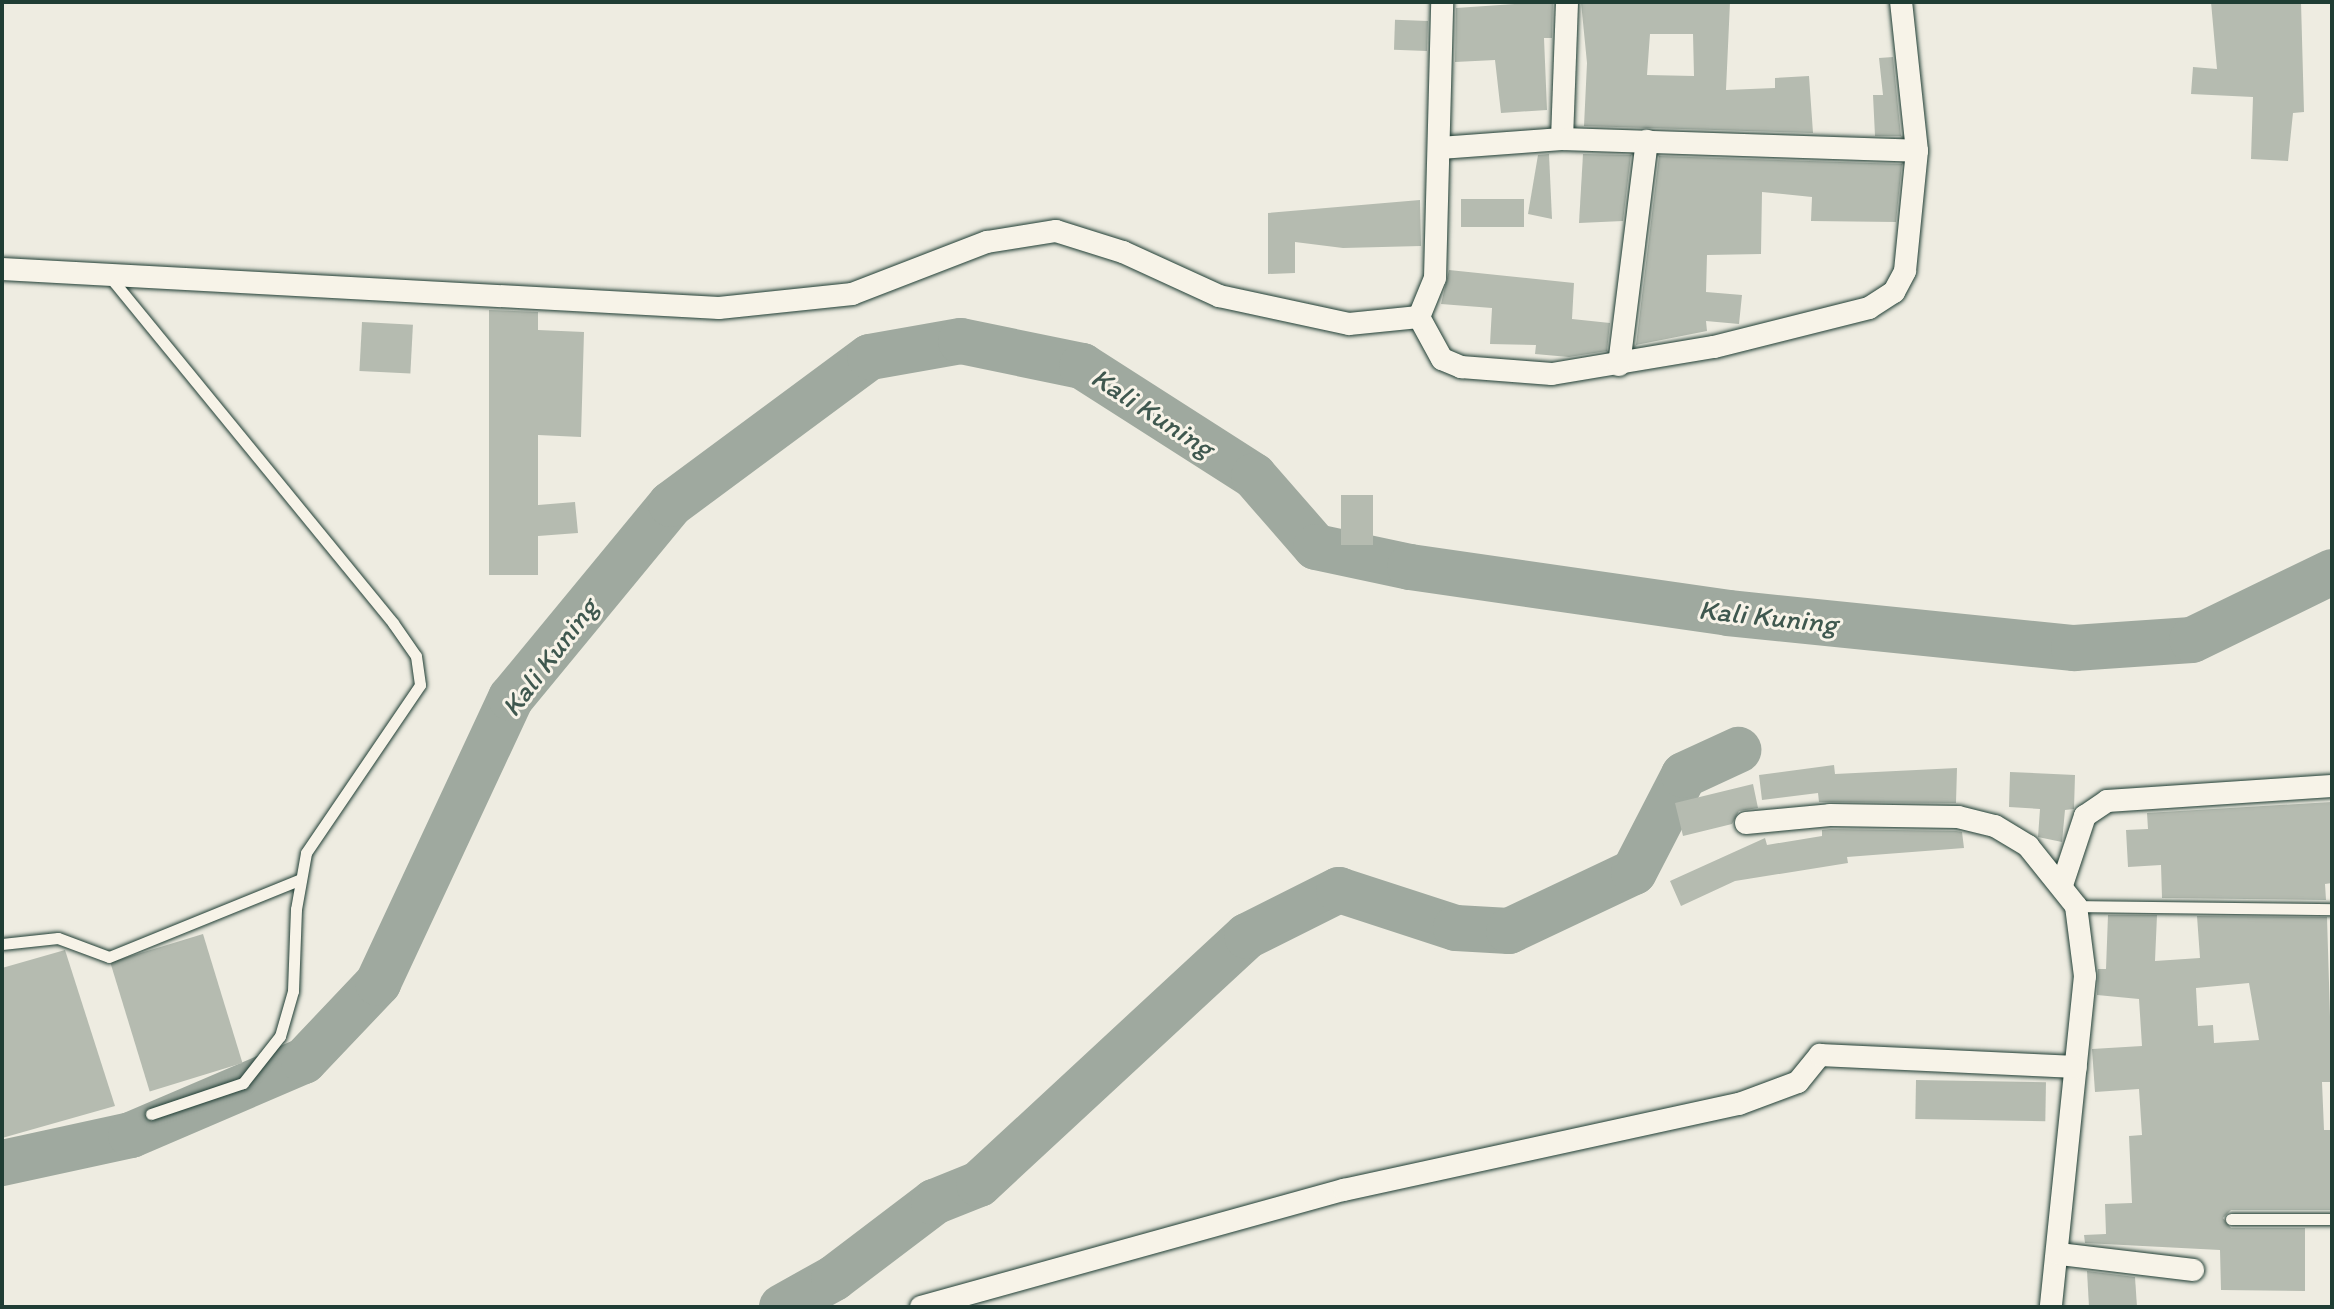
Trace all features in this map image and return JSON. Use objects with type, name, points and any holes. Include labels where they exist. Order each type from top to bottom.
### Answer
[{"type":"street","points":[[1419,317],[1435,278],[1442,2]]},
{"type":"street","points":[[1562,139],[1567,2]]},
{"type":"street","points":[[1419,317],[1442,359],[1461,367],[1552,374],[1619,365],[1869,308],[1894,292],[1905,271],[1917,151],[1901,2]]},
{"type":"street","points":[[1440,148],[1562,139],[1917,151]]},
{"type":"street","points":[[1619,365],[1647,141]]},
{"type":"street","points":[[2,269],[719,308],[852,294],[987,242],[1056,231],[1123,252],[1219,296],[1349,324],[1419,317]]},
{"type":"street","points":[[2062,885],[2085,816],[2107,801],[2332,786]]},
{"type":"street","points":[[1746,823],[1830,815],[1958,817],[1995,826],[2028,846],[2076,906],[2085,976],[2059,1254],[2051,1307]]},
{"type":"street","points":[[921,1307],[1344,1190],[1739,1104],[1798,1082],[1820,1055],[2076,1067]]},
{"type":"street","points":[[2059,1254],[2193,1270]]},
{"type":"lane","points":[[110,276],[416,656],[420,685],[334,805],[306,853],[301,879],[293,991],[280,1036],[243,1083],[151,1114]]},
{"type":"lane","points":[[2,944],[58,938],[109,957],[301,879]]},
{"type":"lane","points":[[2076,906],[2332,909]]},
{"type":"lane","points":[[2231,1219],[2332,1219]]},
{"type":"building","points":[[1553,2],[1552,38],[1544,38],[1547,110],[1501,113],[1495,60],[1455,62],[1456,8]]},
{"type":"building","points":[[1581,2],[1730,2],[1726,90],[1775,88],[1775,78],[1809,76],[1813,133],[1584,126],[1587,63]],"holes":[[[1650,34],[1693,34],[1694,76],[1647,75]]]},
{"type":"building","points":[[2211,2],[2301,2],[2304,112],[2293,113],[2288,161],[2251,159],[2253,97],[2191,94],[2193,67],[2217,69]]},
{"type":"building","points":[[1395,20],[1428,21],[1427,51],[1394,50]]},
{"type":"building","points":[[1893,57],[1901,136],[1875,136],[1873,95],[1883,95],[1879,58]]},
{"type":"building","points":[[1549,154],[1552,219],[1528,214],[1538,155]]},
{"type":"building","points":[[1583,154],[1631,155],[1623,221],[1579,223]]},
{"type":"building","points":[[1659,156],[1902,164],[1896,222],[1811,221],[1812,197],[1762,192],[1761,254],[1707,255],[1706,292],[1742,295],[1739,324],[1706,321],[1707,331],[1636,345]]},
{"type":"building","points":[[1461,199],[1524,199],[1524,227],[1461,227]]},
{"type":"building","points":[[1420,200],[1421,246],[1343,248],[1295,242],[1295,273],[1268,274],[1268,213]]},
{"type":"building","points":[[1449,270],[1574,283],[1572,319],[1610,323],[1607,351],[1569,357],[1535,354],[1536,345],[1490,344],[1492,308],[1441,304]]},
{"type":"building","points":[[489,310],[538,312],[538,330],[584,332],[581,437],[538,435],[538,505],[575,502],[578,533],[538,536],[538,575],[489,575]]},
{"type":"building","points":[[362,322],[413,325],[410,374],[359,371]]},
{"type":"building","points":[[1341,495],[1373,495],[1373,545],[1341,545]]},
{"type":"building","points":[[1834,765],[1835,774],[1957,768],[1956,803],[1819,802],[1818,793],[1762,800],[1759,775]]},
{"type":"building","points":[[2010,772],[2075,775],[2074,809],[2065,810],[2062,842],[2038,837],[2040,809],[2009,807]]},
{"type":"building","points":[[1753,784],[1758,808],[1739,811],[1732,824],[1683,836],[1675,803]]},
{"type":"building","points":[[2332,802],[2332,883],[2325,884],[2326,900],[2162,898],[2161,865],[2128,867],[2126,830],[2148,829],[2147,813]]},
{"type":"building","points":[[1822,830],[1956,831],[1962,832],[1964,848],[1847,857],[1848,863],[1735,881],[1681,906],[1670,881],[1765,838],[1767,845],[1822,836]]},
{"type":"building","points":[[2108,915],[2157,915],[2155,961],[2200,958],[2197,916],[2327,917],[2332,1082],[2322,1082],[2324,1130],[2332,1130],[2332,1210],[2231,1210],[2223,1218],[2231,1228],[2305,1228],[2305,1291],[2221,1290],[2220,1250],[2085,1243],[2084,1235],[2106,1234],[2105,1204],[2132,1203],[2129,1136],[2142,1135],[2139,1089],[2095,1092],[2092,1049],[2142,1046],[2139,999],[2097,995],[2098,969],[2106,969]],"holes":[[[2249,983],[2259,1040],[2214,1043],[2213,1025],[2198,1026],[2196,988]]]},
{"type":"building","points":[[203,934],[242,1063],[150,1091],[110,962]]},
{"type":"building","points":[[65,950],[115,1106],[2,1138],[2,968]]},
{"type":"building","points":[[1916,1080],[2046,1082],[2045,1121],[1915,1119]]},
{"type":"building","points":[[2087,1271],[2135,1277],[2137,1307],[2089,1307]]},
{"type":"waterway","name":"Kali Kuning","points":[[2,1163],[131,1135],[304,1061],[378,983],[511,698],[671,504],[870,357],[961,341],[1082,366],[1254,476],[1316,547],[1410,567],[1728,613],[2074,648],[2192,640],[2332,572]]},
{"type":"waterway","points":[[782,1307],[834,1278],[934,1202],[979,1184],[1247,936],[1339,890],[1456,928],[1509,931],[1634,872],[1684,775],[1738,750]]}]
